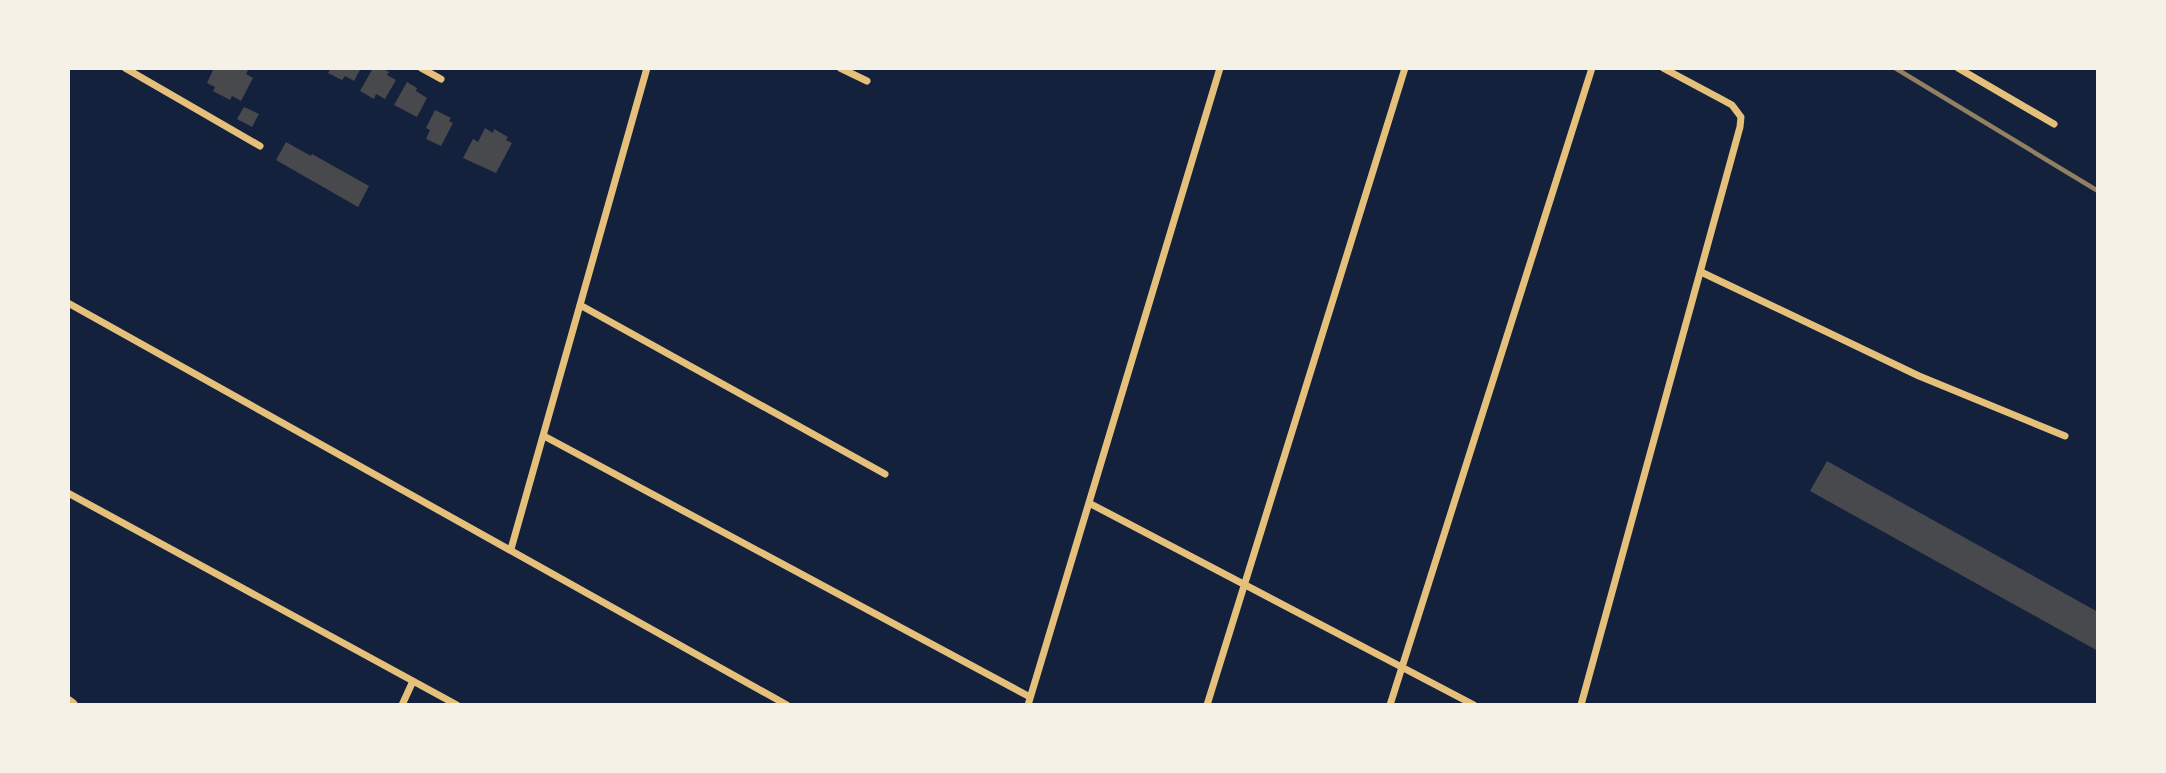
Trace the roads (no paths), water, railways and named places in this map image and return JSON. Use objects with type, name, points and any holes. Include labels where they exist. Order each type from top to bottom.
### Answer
[{"type":"street","points":[[125,68],[260,146]]},
{"type":"street","points":[[421,68],[441,79]]},
{"type":"street","points":[[511,549],[647,68]]},
{"type":"street","points":[[840,68],[867,82]]},
{"type":"street","points":[[544,436],[1029,701],[1220,68]]},
{"type":"street","points":[[1207,705],[1405,68]]},
{"type":"street","points":[[1390,705],[1592,68]]},
{"type":"street","points":[[1581,705],[1701,272],[1741,117],[1732,106],[1721,99],[1663,68]]},
{"type":"street","points":[[1958,68],[2054,124]]},
{"type":"street","points":[[1701,272],[1919,376],[2065,436]]},
{"type":"street","points":[[68,303],[787,705]]},
{"type":"street","points":[[580,305],[885,474]]},
{"type":"street","points":[[68,493],[457,705]]},
{"type":"street","points":[[1089,503],[1474,705]]},
{"type":"street","points":[[402,705],[413,681]]},
{"type":"railway","points":[[1895,68],[2098,191]]}]
